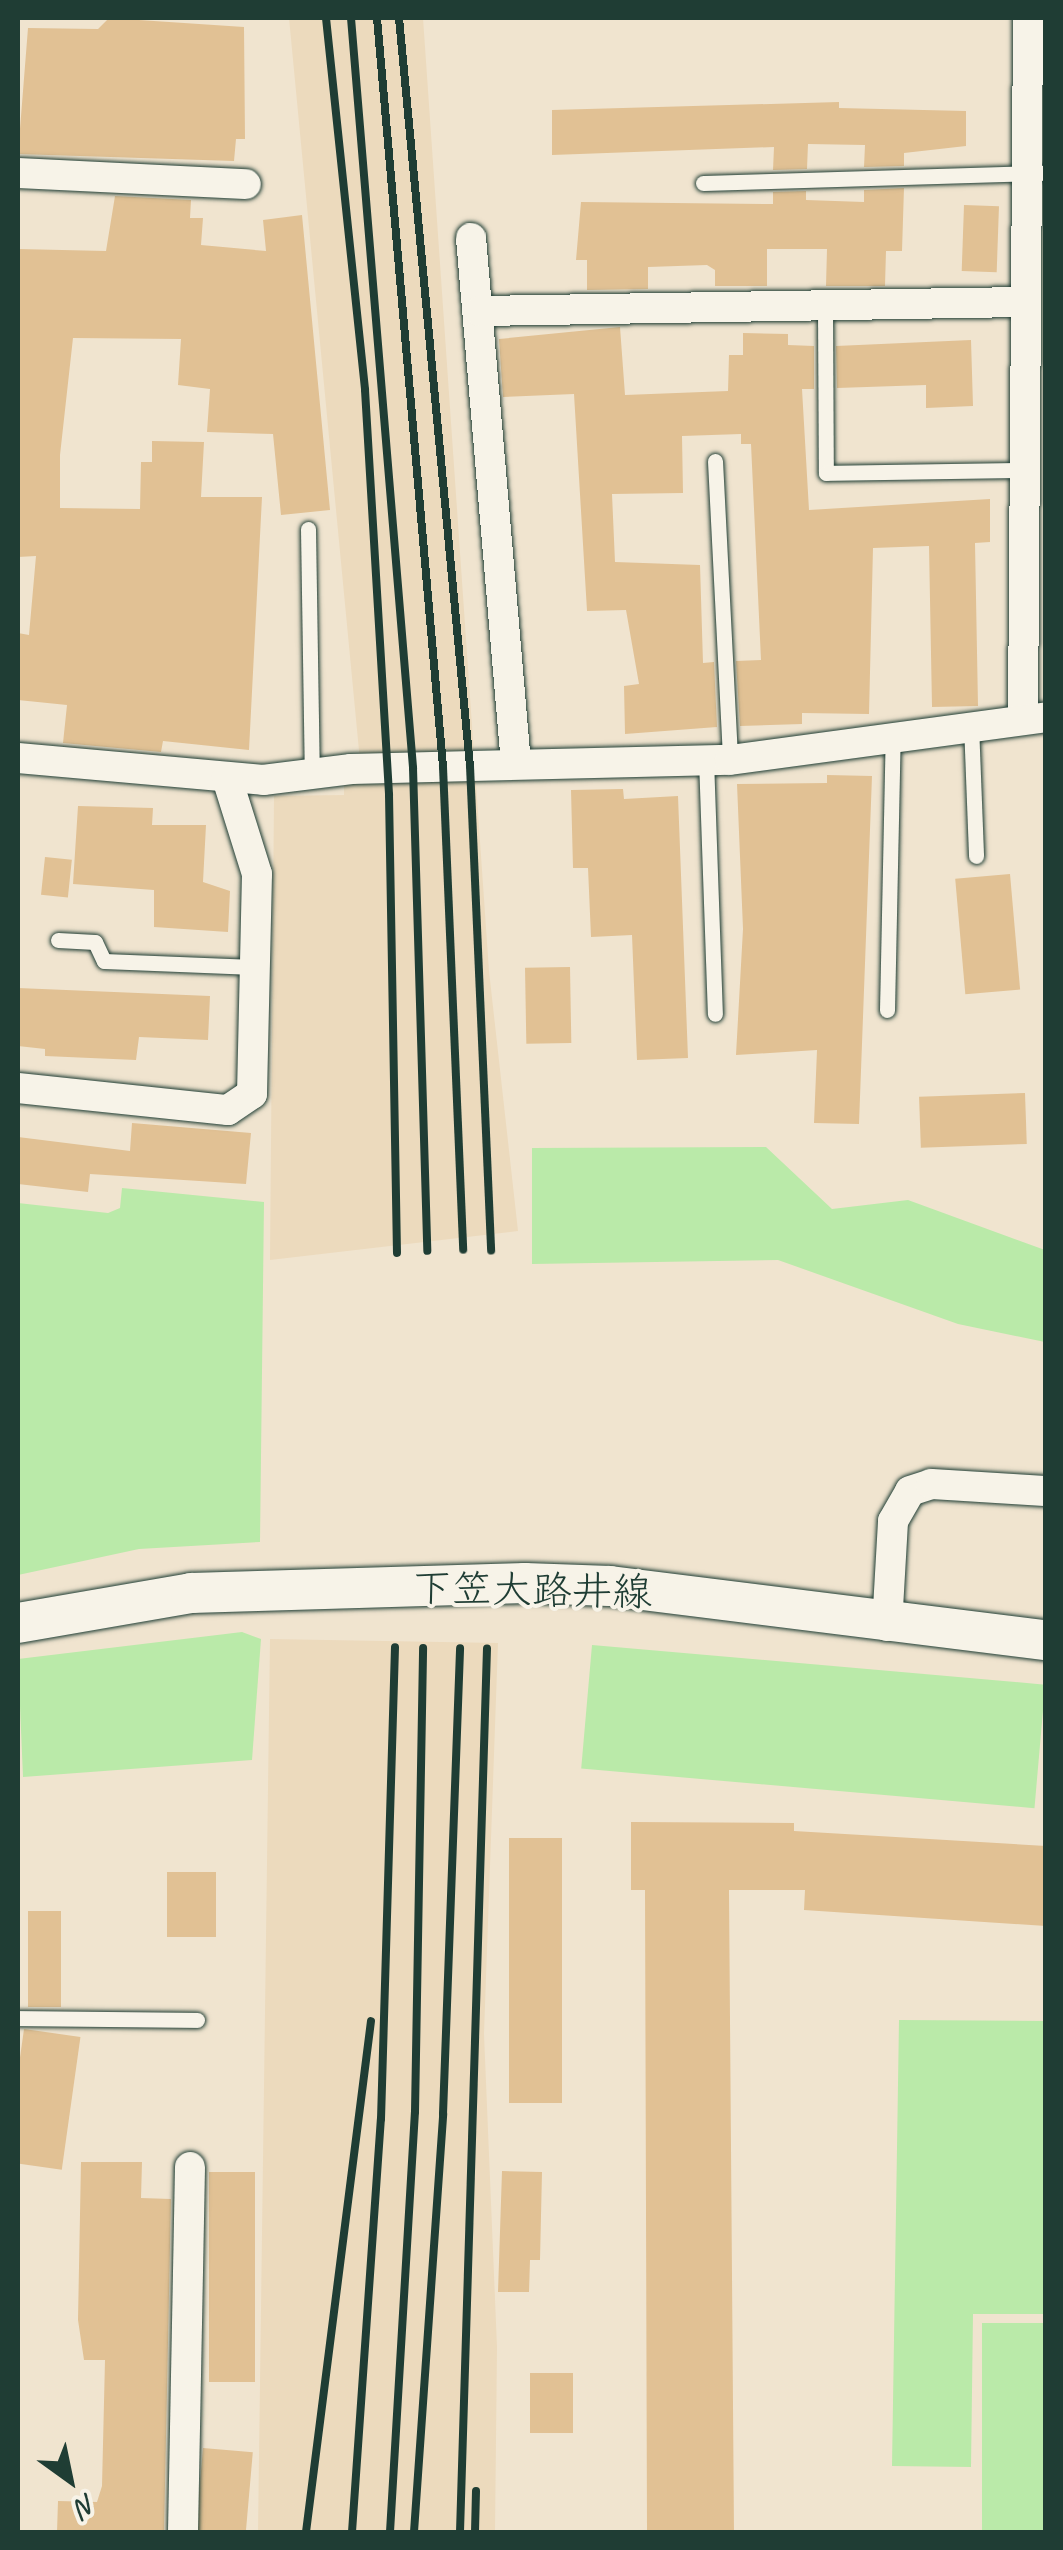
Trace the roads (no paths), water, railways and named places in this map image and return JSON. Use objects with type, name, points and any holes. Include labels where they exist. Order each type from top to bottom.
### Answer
[{"type":"main road","name":"下笠大路井線","points":[[18,1623],[191,1593],[525,1583],[718,1598],[887,1626],[1046,1640]]},
{"type":"street","points":[[18,758],[227,778],[718,759],[1034,717],[1021,302],[1036,173],[1037,76],[1028,18]]},
{"type":"street","points":[[18,174],[246,184]]},
{"type":"street","points":[[471,238],[516,764]]},
{"type":"street","points":[[480,311],[1021,302]]},
{"type":"street","points":[[18,1088],[240,1105],[252,1094],[257,874],[227,778]]},
{"type":"street","points":[[887,1626],[893,1521],[910,1491],[931,1484],[1046,1491]]},
{"type":"street","points":[[182,2532],[190,2167]]},
{"type":"lane","points":[[703,183],[1036,173]]},
{"type":"lane","points":[[825,308],[826,474],[1026,470]]},
{"type":"lane","points":[[715,1014],[716,462]]},
{"type":"lane","points":[[308,528],[312,774]]},
{"type":"lane","points":[[971,724],[976,856]]},
{"type":"lane","points":[[887,1010],[892,734]]},
{"type":"lane","points":[[58,940],[95,942],[104,961],[254,967]]},
{"type":"lane","points":[[18,2018],[196,2020]]},
{"type":"railway","points":[[326,18],[365,390],[389,795],[397,1253]]},
{"type":"railway","points":[[351,18],[413,768],[427,1251]]},
{"type":"railway","points":[[377,18],[443,767],[463,1250]]},
{"type":"railway","points":[[399,18],[470,766],[491,1251]]},
{"type":"railway","points":[[352,2532],[381,2119],[395,1647]]},
{"type":"railway","points":[[390,2532],[415,2112],[423,1648]]},
{"type":"railway","points":[[414,2532],[443,2114],[460,1648]]},
{"type":"railway","points":[[460,2532],[487,1648]]},
{"type":"railway","points":[[306,2532],[371,2021]]},
{"type":"railway","points":[[475,2532],[476,2491]]}]
